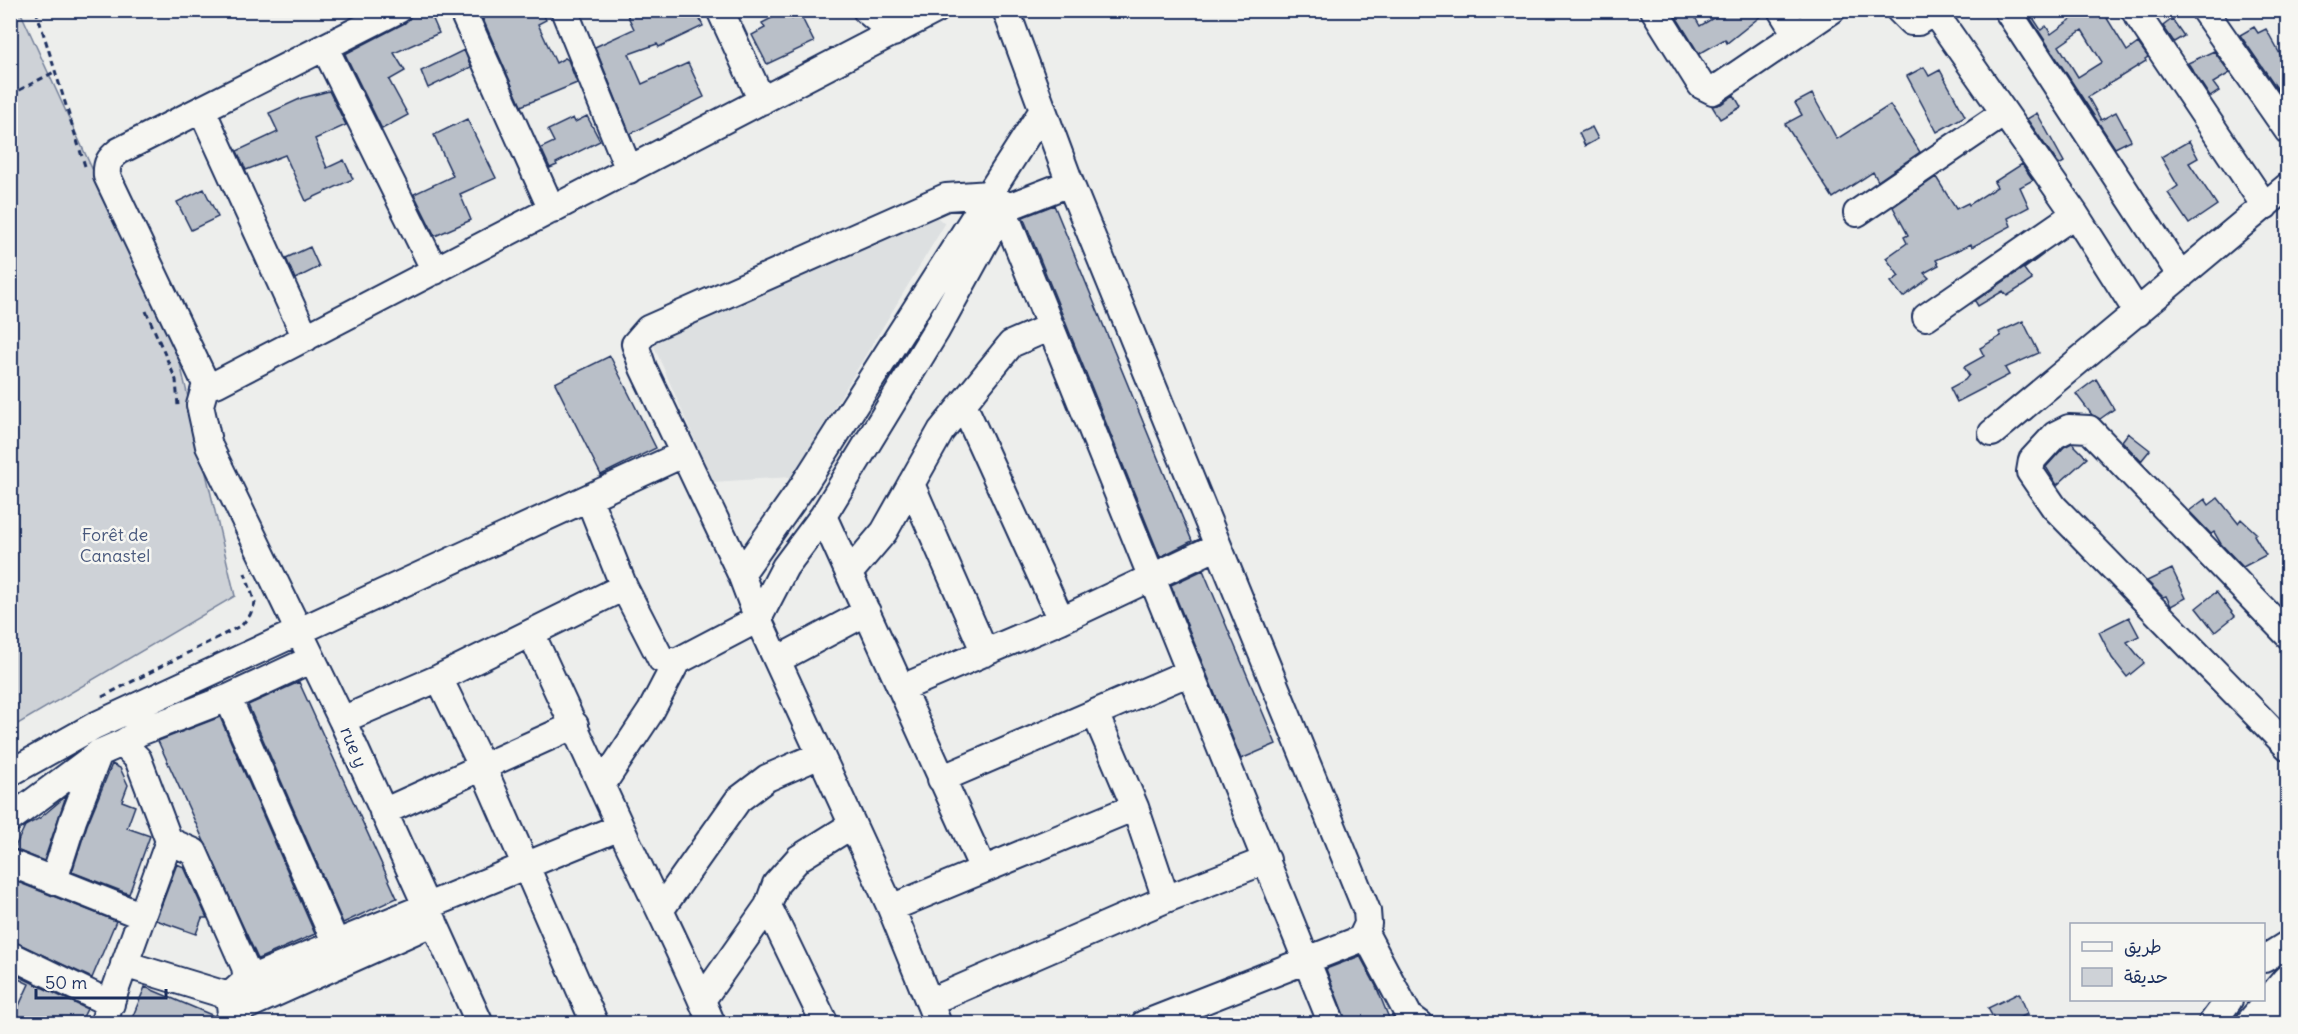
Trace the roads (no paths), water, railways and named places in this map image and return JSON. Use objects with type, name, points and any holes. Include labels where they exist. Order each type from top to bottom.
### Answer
[{"type":"main road","points":[[2252,1023],[2288,981]]},
{"type":"street","points":[[342,720],[209,446],[201,419],[200,405],[206,384],[107,176],[106,166],[109,158],[119,151],[398,10]]},
{"type":"street","points":[[462,10],[552,210]]},
{"type":"street","points":[[564,10],[629,170]]},
{"type":"street","points":[[720,10],[762,101]]},
{"type":"street","points":[[866,10],[893,33]]},
{"type":"street","points":[[206,384],[216,384],[306,338],[936,10]]},
{"type":"street","points":[[1006,10],[1070,183],[1367,911],[1365,933],[1361,939],[1144,1023]]},
{"type":"street","points":[[1653,10],[1701,85],[1713,91],[1832,10]]},
{"type":"street","points":[[1781,10],[1796,34]]},
{"type":"street","points":[[1899,10],[1911,22],[1918,22],[1935,11],[2075,214],[2138,313]]},
{"type":"street","points":[[2007,10],[2181,276]]},
{"type":"street","points":[[2134,10],[2265,206]]},
{"type":"street","points":[[2204,10],[2288,131]]},
{"type":"street","points":[[325,48],[435,271]]},
{"type":"street","points":[[202,110],[306,338]]},
{"type":"street","points":[[602,785],[651,711],[677,661],[758,618],[785,567],[824,516],[936,331],[1000,203],[1043,110]]},
{"type":"street","points":[[1857,213],[2004,113]]},
{"type":"street","points":[[1070,183],[1000,203],[946,196],[648,329],[635,344],[643,368],[741,574],[758,618],[891,908],[933,1013],[1166,899],[1267,860]]},
{"type":"street","points":[[1992,433],[2288,186]]},
{"type":"street","points":[[1000,203],[1332,1023]]},
{"type":"street","points":[[741,574],[1000,203]]},
{"type":"street","points":[[1926,317],[2075,214]]},
{"type":"street","points":[[850,572],[884,532],[941,431],[1011,344],[1050,327]]},
{"type":"street","points":[[963,405],[1061,620]]},
{"type":"street","points":[[2288,635],[2089,429],[2069,428],[2055,435],[2032,460],[2030,472],[2054,507],[2288,747]]},
{"type":"street","points":[[10,773],[94,726],[683,454]]},
{"type":"street","points":[[911,484],[985,652]]},
{"type":"street","points":[[589,499],[624,587],[661,659],[677,661]]},
{"type":"street","points":[[824,516],[983,869]]},
{"type":"street","points":[[902,688],[1061,620],[1218,546]]},
{"type":"street","name":"rue y","points":[[480,1023],[342,720],[439,678],[624,587]]},
{"type":"street","points":[[777,660],[867,612]]},
{"type":"street","points":[[531,633],[712,1023]]},
{"type":"street","points":[[10,819],[111,748],[140,732],[228,698],[312,659]]},
{"type":"street","points":[[941,779],[1190,672]]},
{"type":"street","points":[[439,678],[483,768],[595,1023]]},
{"type":"street","points":[[228,698],[340,953]]},
{"type":"street","points":[[1095,713],[1135,807],[1166,899]]},
{"type":"street","points":[[383,812],[575,725]]},
{"type":"street","points":[[10,955],[107,1014],[140,915],[169,842],[138,759],[111,748]]},
{"type":"street","points":[[54,880],[72,820],[111,748]]},
{"type":"street","points":[[661,909],[738,800],[767,778],[820,755]]},
{"type":"street","points":[[891,908],[1135,807]]},
{"type":"street","points":[[702,1000],[768,906],[776,884],[799,858],[852,825]]},
{"type":"street","points":[[124,964],[234,1003],[430,914],[526,865],[620,827]]},
{"type":"street","points":[[169,842],[194,852],[245,967],[234,1003]]},
{"type":"street","points":[[10,863],[140,915]]},
{"type":"street","points":[[768,906],[825,1023]]},
{"type":"street","points":[[1365,933],[1409,1016],[1420,1023]]},
{"type":"street","points":[[2265,958],[2288,944]]},
{"type":"street","points":[[234,1003],[340,953]]},
{"type":"street","points":[[2211,1023],[2228,1001]]},
{"type":"park label","name":"Forêt de Canastel","points":[[115,544]]}]
